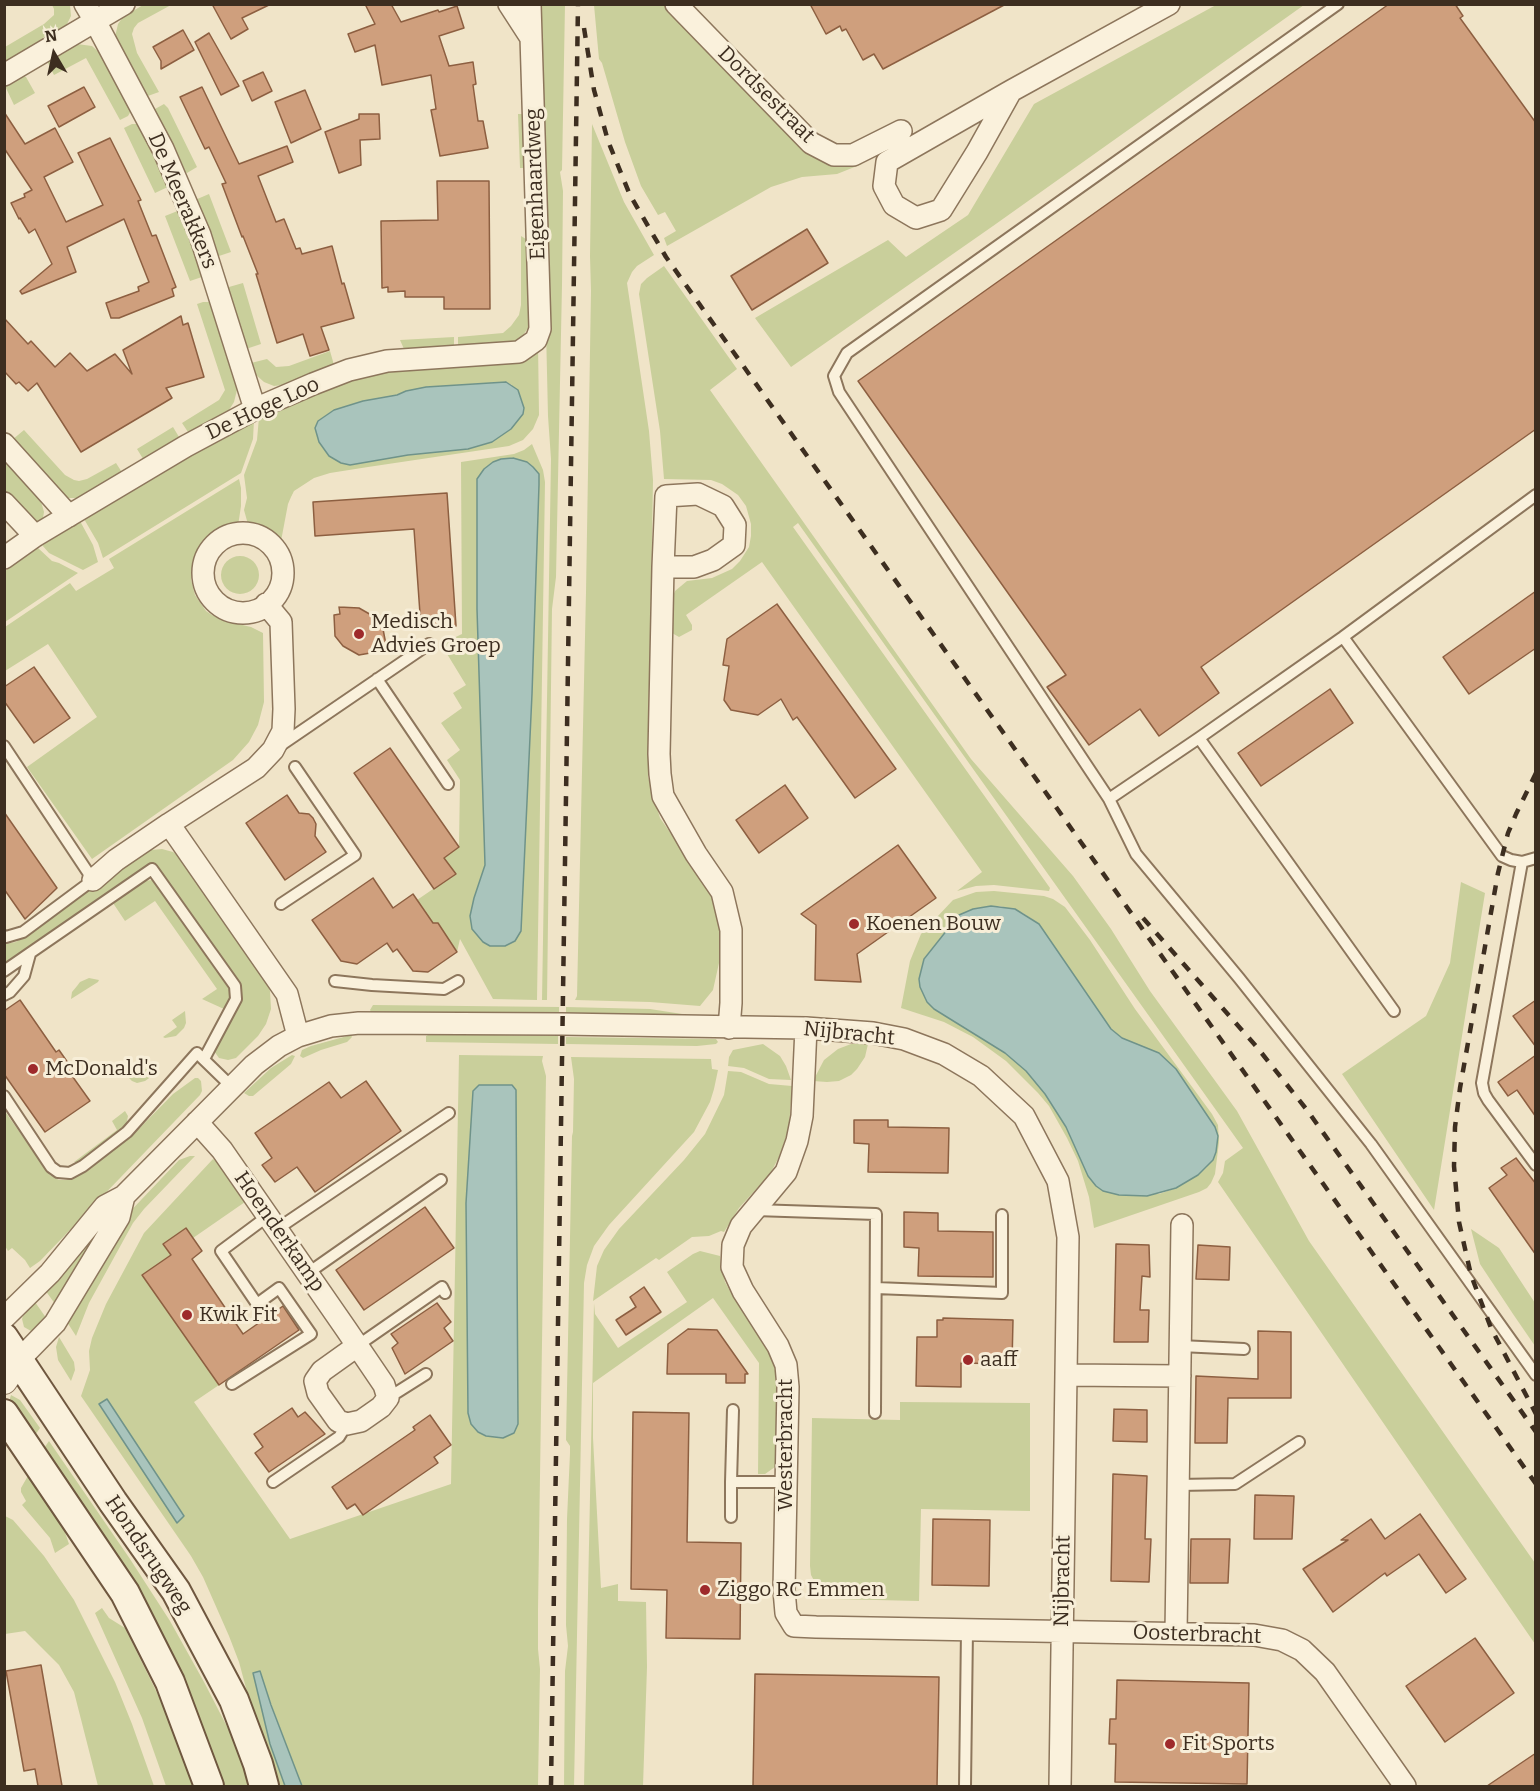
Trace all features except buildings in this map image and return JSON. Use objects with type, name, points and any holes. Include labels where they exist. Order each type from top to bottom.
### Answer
[{"type":"main road","name":"Hondsrugweg","points":[[9,1360],[176,1591],[234,1700],[264,1786]]},
{"type":"main road","name":"Hondsrugweg","points":[[4,1414],[125,1593],[170,1682],[209,1786]]},
{"type":"street","points":[[4,75],[90,13],[124,4]]},
{"type":"street","points":[[509,4],[531,38]]},
{"type":"street","name":"Eigenhaardweg","points":[[531,4],[540,329]]},
{"type":"street","name":"Dordsestraat","points":[[676,4],[811,143],[834,155],[853,155],[901,131]]},
{"type":"street","points":[[1011,91],[941,210],[916,218],[894,205],[884,186],[887,162],[1011,91],[1169,4]]},
{"type":"street","name":"De Meerakkers","points":[[90,13],[163,149],[201,235],[255,409]]},
{"type":"street","name":"De Hoge Loo","points":[[4,558],[35,536],[186,446],[255,409],[350,370],[387,361],[519,352],[536,340],[540,329]]},
{"type":"street","points":[[4,444],[69,516]]},
{"type":"street","points":[[4,502],[35,536]]},
{"type":"street","points":[[663,567],[660,774],[663,796],[696,854],[722,892],[731,930],[729,1028]]},
{"type":"street","points":[[93,880],[116,860],[256,768],[273,750],[282,731],[284,710],[281,622],[266,604]]},
{"type":"street","points":[[4,1318],[50,1272],[105,1206],[124,1196],[254,1065],[279,1046],[298,1036],[287,994],[169,824]]},
{"type":"street","name":"Nijbracht","points":[[298,1036],[331,1026],[359,1023],[562,1024],[806,1029],[873,1033],[903,1039],[944,1054],[981,1076],[1024,1116],[1058,1181],[1068,1238],[1060,1786]]},
{"type":"street","name":"Westerbracht","points":[[806,1029],[802,1116],[797,1141],[786,1172],[741,1226],[733,1245],[732,1267],[743,1291],[778,1346],[786,1365],[788,1387],[784,1590],[786,1613],[794,1626],[1063,1631]]},
{"type":"street","name":"Hoenderkamp","points":[[197,1122],[222,1150],[308,1274],[384,1385],[388,1398]]},
{"type":"street","points":[[9,1360],[55,1323],[119,1217],[124,1196]]},
{"type":"street","points":[[1176,1633],[1182,1225]]},
{"type":"street","points":[[357,1346],[322,1371],[315,1381],[318,1393],[338,1421],[347,1424],[361,1421],[381,1407],[388,1398]]},
{"type":"street","points":[[1066,1375],[1180,1376]]},
{"type":"street","name":"Oosterbracht","points":[[1063,1631],[1254,1635],[1282,1640],[1302,1650],[1325,1672],[1405,1786]]},
{"type":"lane","points":[[1338,4],[847,353],[834,376],[839,392],[1109,799],[1136,854],[1239,978],[1371,1144],[1536,1375]]},
{"type":"lane","points":[[1109,799],[1342,637],[1536,495]]},
{"type":"lane","points":[[1342,637],[1502,856],[1522,862],[1536,858]]},
{"type":"lane","points":[[273,750],[429,644]]},
{"type":"lane","points":[[377,679],[448,784]]},
{"type":"lane","points":[[1199,738],[1394,1011]]},
{"type":"lane","points":[[4,746],[93,880],[23,932],[4,936]]},
{"type":"lane","points":[[281,904],[355,855],[295,767]]},
{"type":"lane","points":[[1522,862],[1482,1083],[1488,1100],[1536,1165]]},
{"type":"lane","points":[[4,971],[152,869],[235,986],[236,999],[204,1059]]},
{"type":"lane","points":[[4,995],[10,992],[24,976],[30,954]]},
{"type":"lane","points":[[335,981],[444,989],[458,981]]},
{"type":"lane","points":[[4,1096],[51,1167],[58,1172],[70,1173],[83,1166],[127,1132],[197,1053],[232,1087]]},
{"type":"lane","points":[[232,1384],[311,1334],[279,1288],[257,1304],[221,1251],[272,1223],[449,1113]]},
{"type":"lane","points":[[308,1274],[441,1180]]},
{"type":"lane","points":[[754,1209],[876,1214],[875,1413]]},
{"type":"lane","points":[[876,1288],[1002,1293],[1002,1215]]},
{"type":"lane","points":[[357,1346],[442,1287],[446,1293]]},
{"type":"lane","points":[[1180,1346],[1244,1349]]},
{"type":"lane","points":[[388,1398],[426,1374]]},
{"type":"lane","points":[[731,1517],[733,1410]]},
{"type":"lane","points":[[273,1482],[339,1437],[347,1424]]},
{"type":"lane","points":[[1178,1485],[1236,1484],[1299,1442]]},
{"type":"lane","points":[[731,1482],[786,1482]]},
{"type":"lane","points":[[965,1786],[967,1630]]},
{"type":"green space","points":[[52,5],[70,5],[71,16],[65,28],[5,66],[5,47],[44,24],[54,15]]},
{"type":"green space","points":[[143,5],[171,5],[138,23],[132,34],[137,53],[159,92],[145,97],[115,37],[118,24],[123,17]]},
{"type":"green space","points":[[540,5],[565,5],[562,170],[560,172],[563,191],[556,577],[552,609],[547,1000],[542,1000],[551,459],[548,416],[543,59]]},
{"type":"green space","points":[[594,5],[667,5],[808,153],[833,165],[846,166],[861,162],[862,164],[837,174],[802,177],[771,187],[667,246],[664,238],[676,231],[665,212],[658,215],[641,186],[625,142],[599,59]]},
{"type":"green space","points":[[1216,5],[1304,5],[791,367],[755,318],[888,240],[906,257],[968,215],[1034,104]]},
{"type":"green space","points":[[77,44],[92,46],[101,54],[132,109],[128,116],[120,120],[86,58],[54,75],[48,59]]},
{"type":"green space","points":[[22,75],[26,77],[35,93],[14,105],[5,86]]},
{"type":"green space","points":[[164,104],[197,167],[187,173],[183,171],[154,112]]},
{"type":"green space","points":[[518,114],[526,114],[528,168],[520,168]]},
{"type":"green space","points":[[132,124],[140,124],[170,186],[155,193],[124,128]]},
{"type":"green space","points":[[592,124],[624,202],[654,255],[637,266],[627,283],[649,431],[653,480],[648,777],[660,818],[706,884],[714,901],[719,922],[719,963],[713,990],[700,1006],[575,1000],[577,996],[586,592]]},
{"type":"green space","points":[[209,194],[231,252],[216,257],[195,200]]},
{"type":"green space","points":[[180,210],[204,274],[190,281],[165,216]]},
{"type":"green space","points":[[521,236],[529,241],[531,321],[528,328],[521,338],[513,343],[458,346],[458,337],[503,333],[519,315]]},
{"type":"green space","points":[[664,266],[737,369],[710,390],[971,759],[1073,876],[1111,929],[1150,991],[1237,1111],[1309,1241],[1535,1563],[1535,1644],[1218,1182],[1223,1173],[1225,1161],[1243,1148],[798,523],[793,527],[1050,888],[1049,891],[994,885],[976,886],[957,891],[982,872],[762,562],[686,615],[692,625],[692,630],[679,637],[672,633],[671,601],[675,591],[687,581],[712,578],[732,569],[749,547],[751,524],[746,506],[738,495],[722,484],[711,480],[664,479],[660,431],[639,294],[641,284]]},
{"type":"green space","points":[[243,283],[261,344],[246,349],[227,290],[229,287]]},
{"type":"green space","points":[[213,302],[238,386],[234,402],[224,415],[188,432],[182,423],[219,400],[225,390],[197,304]]},
{"type":"green space","points":[[454,337],[454,347],[404,349],[400,340]]},
{"type":"green space","points":[[538,344],[539,415],[533,429],[523,440],[509,446],[330,473],[314,478],[294,491],[288,504],[281,541],[249,528],[244,510],[247,498],[244,475],[257,440],[259,417],[356,376]],"holes":[[[506,382],[512,385],[511,429],[492,442],[468,449],[408,455],[350,465],[329,456],[319,442],[315,428],[318,421],[334,410],[406,391],[426,387]]]},
{"type":"green space","points":[[330,351],[334,365],[283,385],[274,386],[264,382],[255,374],[251,363],[267,359],[276,367],[289,366]]},
{"type":"green space","points":[[254,420],[253,439],[241,473],[103,558],[98,543],[84,519]]},
{"type":"green space","points":[[173,427],[179,437],[178,440],[145,462],[137,449]]},
{"type":"green space","points":[[24,430],[65,475],[74,480],[87,479],[116,463],[123,474],[81,498],[68,498],[59,492],[12,440]]},
{"type":"green space","points":[[532,444],[543,470],[545,482],[537,1000],[493,999],[460,939],[457,952],[438,923],[433,923],[417,900],[455,874],[444,858],[459,847],[460,780],[447,760],[460,750],[441,723],[462,708],[453,693],[466,685],[441,644],[462,634],[461,462],[514,454]]},
{"type":"green space","points":[[4,458],[40,498],[44,512],[43,518],[38,521],[34,521],[5,493]]},
{"type":"green space","points":[[239,479],[241,506],[238,526],[216,532],[203,542],[193,560],[191,580],[195,595],[206,611],[225,621],[251,627],[263,633],[264,702],[258,725],[249,742],[233,760],[92,859],[27,767],[97,717],[48,644],[5,671],[5,627],[70,583],[76,591],[114,568],[109,559]]},
{"type":"green space","points":[[80,521],[93,545],[98,562],[83,570],[49,553],[42,545]]},
{"type":"green space","points":[[38,548],[52,561],[78,573],[5,622],[5,571]]},
{"type":"green space","points":[[240,556],[254,561],[259,575],[254,589],[240,594],[226,589],[221,575],[226,561]]},
{"type":"green space","points":[[162,849],[180,857],[267,983],[270,991],[271,1009],[266,1024],[258,1036],[236,1058],[228,1060],[219,1058],[214,1051],[242,997],[242,990],[159,870],[5,967],[5,944],[16,942],[137,857],[151,850]]},
{"type":"green space","points":[[152,880],[231,993],[224,1009],[202,999],[217,989],[155,901],[125,921],[113,903],[144,881]]},
{"type":"green space","points":[[1461,882],[1485,893],[1434,1210],[1342,1074],[1426,1016],[1450,963]]},
{"type":"green space","points":[[994,891],[1044,896],[1065,907],[1218,1125],[1219,1142],[1215,1174],[1207,1188],[1094,1228],[1089,1197],[1078,1161],[1049,1106],[1038,1093],[1006,1061],[973,1037],[944,1022],[901,1008],[910,961],[921,934],[953,900],[976,892]],"holes":[[[1000,906],[1023,913],[1039,924],[1111,1029],[1122,1038],[1159,1053],[1176,1069],[1215,1127],[1207,1167],[1198,1175],[1176,1188],[1159,1194],[1088,1176],[1066,1127],[1045,1094],[1026,1071],[1005,1053],[934,1009],[927,1002],[919,979],[924,958],[959,915],[973,909]]]},
{"type":"green space","points":[[89,978],[99,980],[71,999],[72,992],[80,982]]},
{"type":"green space","points":[[373,1005],[559,1007],[559,1015],[371,1012]]},
{"type":"green space","points":[[566,1007],[650,1009],[682,1014],[677,1016],[566,1015]]},
{"type":"green space","points":[[185,1011],[184,1028],[176,1036],[163,1037],[177,1027],[172,1020]]},
{"type":"green space","points":[[430,1034],[558,1036],[558,1044],[426,1042],[426,1036]]},
{"type":"green space","points":[[351,1035],[352,1037],[347,1042],[303,1058],[300,1056],[302,1050],[311,1046]]},
{"type":"green space","points":[[566,1037],[716,1039],[718,1042],[697,1046],[566,1044]]},
{"type":"green space","points":[[763,1044],[780,1056],[791,1080],[769,1079],[744,1068],[728,1066],[733,1050]]},
{"type":"green space","points":[[851,1044],[868,1044],[865,1057],[851,1075],[839,1081],[813,1081],[824,1060],[838,1049]]},
{"type":"green space","points":[[292,1055],[295,1056],[291,1064],[253,1096],[244,1093],[271,1068]]},
{"type":"green space","points":[[459,1055],[543,1056],[546,1076],[538,1609],[540,1669],[538,1786],[302,1786],[259,1672],[253,1673],[270,1744],[285,1786],[275,1786],[239,1662],[203,1577],[81,1396],[90,1370],[89,1351],[106,1304],[144,1233],[213,1159],[219,1163],[245,1202],[193,1238],[186,1228],[164,1245],[171,1255],[219,1385],[194,1402],[290,1539],[451,1484]],"holes":[[[106,1399],[184,1515],[178,1522],[99,1405]]]},
{"type":"green space","points":[[571,1057],[711,1059],[712,1069],[718,1070],[710,1102],[694,1132],[609,1225],[594,1246],[587,1265],[584,1283],[574,1786],[564,1786],[565,1671],[568,1646],[566,1625],[567,1519],[570,1453],[570,1446],[566,1440],[574,1079]]},
{"type":"green space","points":[[156,1062],[155,1074],[145,1081],[137,1083],[125,1074],[138,1064],[143,1071]]},
{"type":"green space","points":[[728,1071],[741,1072],[769,1084],[792,1086],[789,1128],[779,1157],[770,1174],[739,1208],[724,1232],[692,1237],[659,1260],[656,1258],[593,1301],[597,1266],[604,1250],[619,1229],[684,1160],[705,1134],[724,1095]]},
{"type":"green space","points":[[195,1078],[201,1081],[200,1095],[40,1261],[30,1268],[12,1248],[8,1251],[5,1246],[4,1110],[50,1175],[59,1180],[66,1180],[75,1177],[132,1136],[173,1094]]},
{"type":"green space","points":[[125,1111],[128,1116],[126,1126],[119,1133],[78,1162],[74,1162],[117,1130],[112,1121]]},
{"type":"green space","points":[[195,1156],[133,1223],[89,1303],[76,1336],[67,1322],[122,1220],[179,1160]]},
{"type":"green space","points":[[111,1209],[58,1308],[45,1290]]},
{"type":"green space","points":[[1471,1229],[1499,1248],[1535,1303],[1535,1346],[1480,1264]]},
{"type":"green space","points":[[700,1251],[720,1256],[725,1282],[759,1333],[774,1361],[777,1391],[775,1467],[765,1474],[758,1474],[759,1363],[713,1298],[593,1383],[593,1438],[601,1588],[618,1584],[618,1601],[646,1602],[647,1667],[643,1786],[584,1786],[594,1303],[595,1314],[618,1348],[687,1302],[667,1272]]},
{"type":"green space","points":[[35,1302],[49,1322],[31,1331],[24,1327],[22,1319]]},
{"type":"green space","points":[[59,1337],[74,1362],[75,1370],[71,1381],[58,1360],[56,1347]]},
{"type":"green space","points":[[11,1395],[20,1400],[40,1428],[33,1438],[9,1402]]},
{"type":"green space","points":[[900,1402],[1030,1403],[1030,1511],[921,1509],[919,1601],[834,1599],[819,1590],[811,1575],[812,1418],[900,1420]]},
{"type":"green space","points":[[49,1441],[170,1621],[235,1742],[250,1786],[219,1786],[42,1451]]},
{"type":"green space","points":[[29,1474],[60,1518],[69,1544],[55,1553],[50,1538],[22,1505],[26,1501],[21,1488]]},
{"type":"green space","points":[[5,1516],[13,1520],[44,1556],[74,1600],[115,1682],[154,1786],[98,1786],[74,1692],[59,1665],[25,1631],[5,1634]]},
{"type":"green space","points":[[102,1608],[109,1618],[125,1628],[161,1701],[193,1786],[166,1786],[142,1718],[95,1613]]},
{"type":"water","points":[[506,382],[518,390],[524,408],[523,414],[511,429],[492,442],[468,449],[408,455],[350,465],[329,456],[319,442],[315,428],[318,421],[334,410],[363,401],[426,387]]},
{"type":"water","points":[[513,458],[527,462],[539,474],[521,931],[515,941],[505,946],[490,946],[483,942],[472,929],[470,916],[485,865],[477,609],[477,479],[493,462]]},
{"type":"water","points":[[991,906],[1015,909],[1039,924],[1111,1029],[1122,1038],[1159,1053],[1176,1069],[1215,1127],[1218,1136],[1213,1160],[1198,1175],[1176,1188],[1147,1196],[1119,1195],[1103,1191],[1088,1176],[1066,1127],[1045,1094],[1026,1071],[1005,1053],[934,1009],[927,1002],[919,979],[924,959],[959,915],[973,909]]},
{"type":"water","points":[[479,1085],[512,1085],[516,1090],[518,1424],[514,1433],[503,1438],[486,1436],[478,1432],[471,1424],[468,1413],[466,1203],[473,1091]]},
{"type":"water","points":[[107,1399],[184,1516],[177,1523],[99,1404]]},
{"type":"water","points":[[260,1671],[302,1786],[285,1786],[270,1744],[253,1673]]},
{"type":"railway","points":[[551,1786],[578,4]]},
{"type":"railway","points":[[584,28],[594,90],[608,141],[630,195],[666,257],[1536,1484]]},
{"type":"railway","points":[[1536,773],[1508,833],[1498,873],[1460,1088],[1455,1127],[1454,1166],[1459,1222],[1471,1275],[1491,1328],[1536,1414]]},
{"type":"railway","points":[[1143,918],[1256,1046],[1307,1110],[1536,1432]]},
{"type":"place","name":"Medisch Advies Groep","points":[[359,634]]},
{"type":"place","name":"Koenen Bouw","points":[[854,924]]},
{"type":"place","name":"McDonald's","points":[[33,1069]]},
{"type":"place","name":"Kwik Fit","points":[[187,1315]]},
{"type":"place","name":"aaff","points":[[968,1360]]},
{"type":"place","name":"Ziggo RC Emmen","points":[[705,1590]]},
{"type":"place","name":"Fit Sports","points":[[1170,1744]]}]
